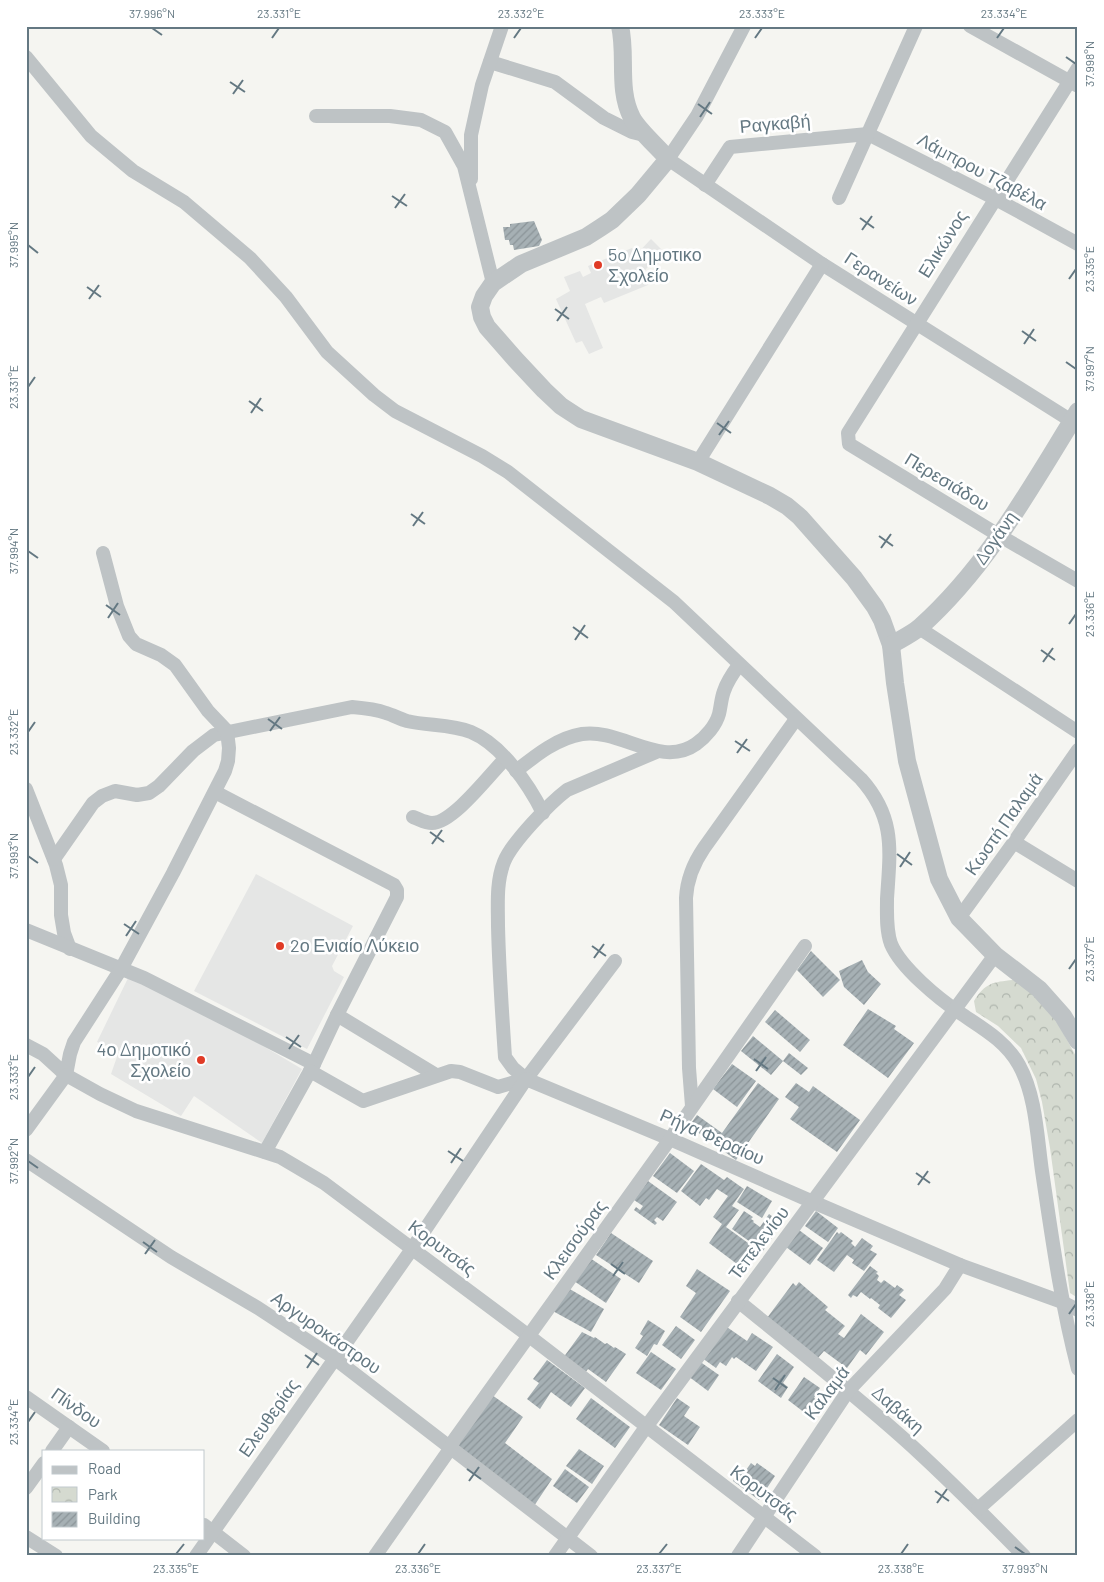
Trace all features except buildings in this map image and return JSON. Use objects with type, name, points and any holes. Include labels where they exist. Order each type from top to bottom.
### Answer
[{"type":"street","points":[[472,203],[471,135],[482,85],[502,26]]},
{"type":"street","points":[[620,26],[623,88],[626,103],[638,127],[668,158]]},
{"type":"street","points":[[744,26],[697,116],[668,158],[638,195],[612,220],[586,237],[521,264],[493,283],[484,296],[480,307],[482,317],[487,326],[515,359],[561,406],[581,418],[698,462],[770,496],[800,517],[838,558],[869,597],[882,620],[891,645],[900,727],[913,786],[939,879],[959,918],[996,955],[1039,989],[1063,1016],[1078,1041]]},
{"type":"street","points":[[840,198],[916,26]]},
{"type":"street","points":[[970,26],[1074,83]]},
{"type":"street","points":[[26,57],[91,136],[134,171],[184,202],[250,258],[286,297],[327,352],[374,395],[417,423],[482,456],[534,491],[605,550],[674,602],[861,779],[872,792],[882,810],[889,831],[888,936],[897,957],[912,974],[954,1010],[999,1039],[1012,1053],[1030,1089],[1062,1302],[1078,1369]]},
{"type":"street","points":[[490,62],[562,85],[580,102],[612,123],[632,132],[648,136]]},
{"type":"street","name":"Ελικώνος","points":[[849,444],[848,432],[994,198],[1074,83],[1078,68]]},
{"type":"street","points":[[316,116],[390,116],[421,120],[445,132],[464,166],[493,283]]},
{"type":"street","name":"Ραγκαβή","points":[[705,184],[730,147],[868,134]]},
{"type":"street","name":"Λάμπρου Τζαβέλα","points":[[868,134],[994,198],[1078,244]]},
{"type":"street","name":"Γερανείων","points":[[668,158],[822,264],[915,324],[1076,419]]},
{"type":"street","points":[[698,462],[822,264]]},
{"type":"street","name":"Δογάνη","points":[[891,645],[919,628],[970,575],[1000,536],[1076,419]]},
{"type":"street","name":"Περεσιάδου","points":[[849,444],[1078,581]]},
{"type":"street","points":[[26,1130],[66,1075],[74,1042],[121,969],[216,792],[228,761],[228,731],[208,711],[175,665],[161,655],[136,644],[129,636],[117,606],[103,554]]},
{"type":"street","points":[[919,628],[1078,732]]},
{"type":"street","points":[[516,771],[550,746],[584,734],[609,735],[656,752],[673,752],[696,744],[714,724],[719,714],[724,689],[739,665]]},
{"type":"street","points":[[54,860],[93,803],[102,796],[115,791],[137,796],[149,793],[159,786],[198,747],[214,734],[352,706],[368,708],[407,721],[471,732],[486,740],[516,771],[531,790],[543,814]]},
{"type":"street","points":[[692,1106],[689,1068],[686,898],[689,876],[704,848],[796,719]]},
{"type":"street","name":"Κωστή Παλαμά","points":[[959,918],[1078,750]]},
{"type":"street","points":[[526,1079],[513,1068],[506,1057],[498,954],[500,875],[505,861],[513,846],[556,798],[567,790],[656,752]]},
{"type":"street","points":[[413,817],[433,824],[450,816],[505,759]]},
{"type":"street","points":[[26,789],[62,885],[61,916],[64,933],[70,949]]},
{"type":"street","points":[[216,792],[394,885],[398,890],[397,897],[312,1068],[265,1152]]},
{"type":"street","points":[[1014,842],[1078,881]]},
{"type":"street","points":[[26,930],[152,982],[312,1068],[363,1101],[451,1071],[460,1072],[498,1086],[526,1079]]},
{"type":"street","name":"Κλεισούρας","points":[[375,1556],[450,1449],[454,1440],[670,1139],[805,946]]},
{"type":"street","name":"Τεπελενίου","points":[[555,1556],[738,1301],[996,955]]},
{"type":"street","name":"Ελευθερίας","points":[[208,1528],[412,1249],[526,1079],[615,961]]},
{"type":"street","points":[[337,1015],[436,1075]]},
{"type":"street","name":"Κορυτσάς","points":[[26,1045],[43,1054],[66,1075],[136,1111],[265,1152],[295,1164],[324,1183],[529,1336],[815,1556]]},
{"type":"street","name":"Ρήγα Φεραίου","points":[[526,1079],[670,1139],[960,1265],[1062,1302],[1078,1310]]},
{"type":"street","name":"Αργυροκάστρου","points":[[26,1160],[171,1257],[258,1308],[334,1358],[591,1556]]},
{"type":"street","name":"Καλαμά","points":[[738,1556],[848,1391],[945,1289],[960,1265]]},
{"type":"street","name":"Δαβάκη","points":[[738,1301],[848,1391],[913,1448],[978,1509],[1024,1556]]},
{"type":"street","name":"Πίνδου","points":[[26,1397],[102,1450]]},
{"type":"street","points":[[978,1509],[1078,1420]]},
{"type":"street","points":[[53,1450],[69,1427]]},
{"type":"street","points":[[26,1488],[42,1466]]},
{"type":"street","points":[[208,1528],[244,1556]]},
{"type":"street","points":[[26,1537],[56,1556]]},
{"type":"street","name":"Ελευθερίας","points":[[196,1556],[203,1540]]},
{"type":"shaded area","points":[[651,239],[667,255],[657,265],[654,263],[650,264],[643,273],[648,285],[604,303],[601,297],[585,304],[603,348],[589,354],[582,341],[576,343],[556,299],[570,291],[564,277],[580,271],[583,277],[591,273],[588,266],[632,248],[636,255]]},
{"type":"shaded area","name":"2ο Ενιαίο Λύκειο","points":[[256,874],[353,926],[332,966],[334,971],[344,977],[307,1049],[194,991]]},
{"type":"shaded area","name":"4ο Δημοτικό Σχολείο","points":[[129,976],[231,1027],[302,1069],[262,1143],[194,1096],[181,1116],[111,1074],[119,1051],[97,1042]]},
{"type":"green space","points":[[1013,980],[1037,991],[1055,1018],[1078,1060],[1078,1298],[1070,1293],[1050,1148],[1036,1079],[1021,1048],[998,1026],[976,1012],[974,1001],[982,990],[990,984]]},
{"type":"place","name":"5o Δημοτικο Σχολείο","points":[[598,265]]},
{"type":"place","name":"2ο Ενιαίο Λύκειο","points":[[280,946]]},
{"type":"place","name":"4ο Δημοτικό Σχολείο","points":[[201,1060]]}]
